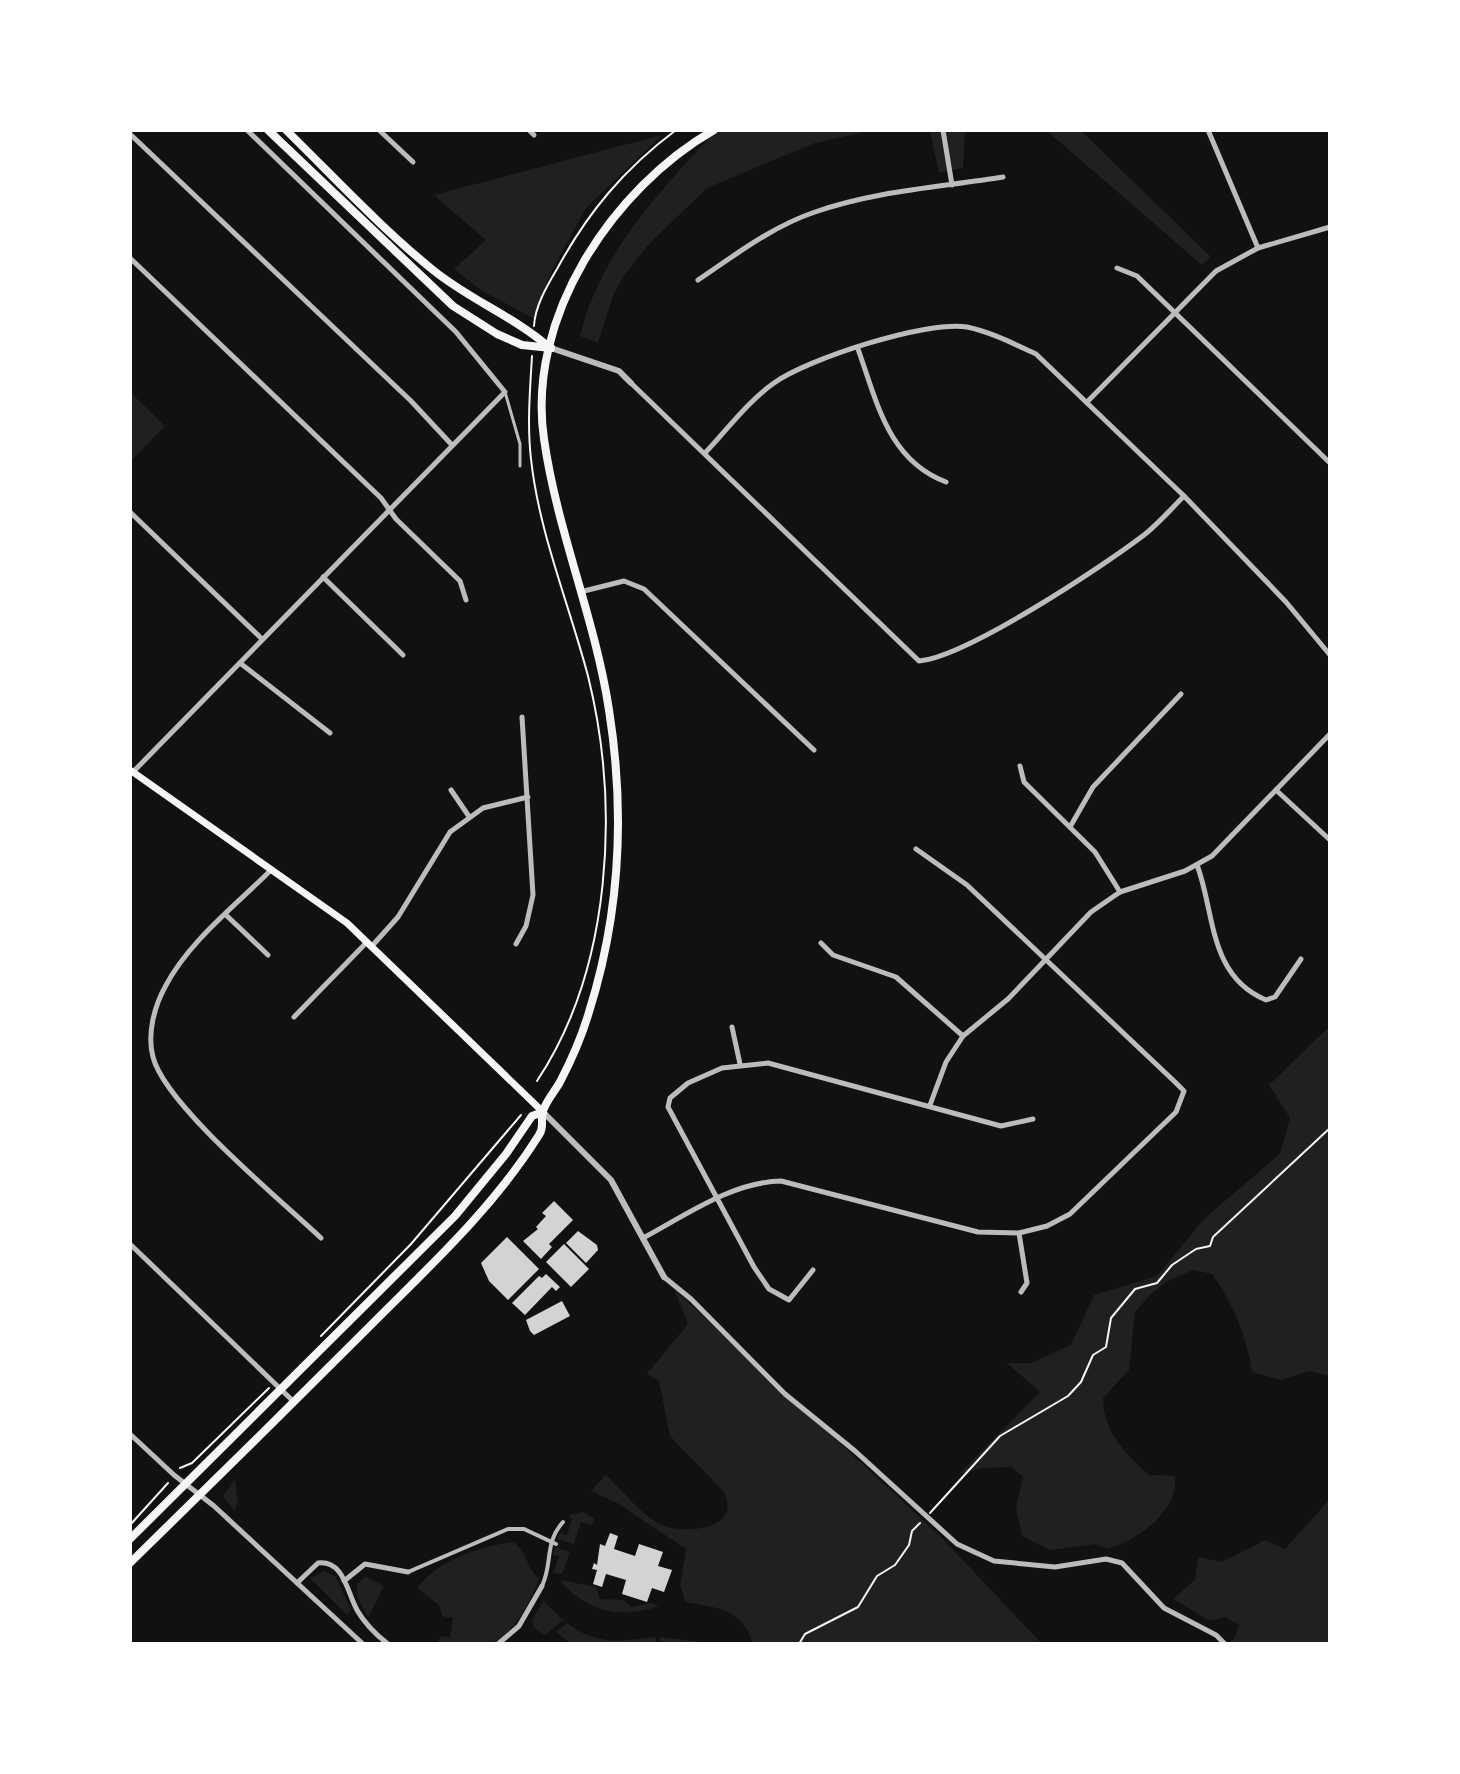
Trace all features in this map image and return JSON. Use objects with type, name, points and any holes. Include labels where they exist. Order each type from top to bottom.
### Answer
[{"type":"main road","points":[[268,130],[453,306],[497,334],[522,345],[551,348]]},
{"type":"main road","points":[[286,130],[433,271],[477,302],[529,329],[551,348]]},
{"type":"main road","points":[[130,1563],[485,1209],[542,1131],[543,1112],[577,1047],[590,1011],[607,940],[616,880],[616,764],[600,665],[553,491],[543,433],[551,348],[581,263],[604,228],[631,194],[662,166],[714,130]]},
{"type":"main road","points":[[131,772],[370,944],[543,1112]]},
{"type":"main road","points":[[130,1539],[278,1387],[455,1216],[506,1154],[532,1116],[543,1112]]},
{"type":"street","points":[[131,772],[505,392],[456,332],[247,130]]},
{"type":"street","points":[[379,130],[413,162]]},
{"type":"street","points":[[943,130],[952,185]]},
{"type":"street","points":[[1208,130],[1258,248]]},
{"type":"street","points":[[130,134],[411,401],[452,445]]},
{"type":"street","points":[[698,280],[756,242],[814,212],[848,203],[1003,177]]},
{"type":"street","points":[[1087,402],[1216,271],[1258,248],[1330,227]]},
{"type":"street","points":[[130,258],[390,509],[460,581],[466,600]]},
{"type":"street","points":[[1117,268],[1137,276],[1330,463]]},
{"type":"street","points":[[705,453],[775,382],[908,332],[939,326],[967,327],[1036,354],[1184,496],[1286,602],[1330,655]]},
{"type":"street","points":[[551,348],[619,371],[919,661],[933,660],[1004,625],[1147,532],[1184,496]]},
{"type":"street","points":[[858,349],[888,433],[903,455],[925,474],[946,482]]},
{"type":"street","points":[[130,512],[262,639]]},
{"type":"street","points":[[323,577],[403,655]]},
{"type":"street","points":[[579,593],[624,581],[644,589],[814,750]]},
{"type":"street","points":[[240,663],[330,733]]},
{"type":"street","points":[[1070,827],[1093,787],[1181,694]]},
{"type":"street","points":[[516,944],[526,926],[533,895],[522,717]]},
{"type":"street","points":[[930,1105],[946,1062],[963,1036],[1008,999],[1091,912],[1120,892],[1197,865],[1212,856],[1330,734]]},
{"type":"street","points":[[1020,766],[1024,782],[1095,852],[1120,892]]},
{"type":"street","points":[[451,790],[468,815]]},
{"type":"street","points":[[1276,790],[1330,840]]},
{"type":"street","points":[[294,1017],[398,917],[439,847],[468,815],[500,802],[528,797]]},
{"type":"street","points":[[643,1238],[717,1199],[758,1182],[781,1181],[978,1232],[1019,1233],[1047,1226],[1084,1203],[1176,1112],[1184,1091],[967,885],[916,849]]},
{"type":"street","points":[[1197,865],[1206,888],[1217,952],[1237,978],[1266,1000],[1275,997],[1301,959]]},
{"type":"street","points":[[271,870],[181,962],[164,987],[153,1019],[153,1062],[183,1110],[321,1238]]},
{"type":"street","points":[[226,915],[268,955]]},
{"type":"street","points":[[821,943],[833,955],[896,977],[963,1036]]},
{"type":"street","points":[[732,1027],[740,1064]]},
{"type":"street","points":[[813,1270],[789,1300],[769,1289],[668,1107],[675,1093],[688,1083],[740,1064],[768,1063],[1001,1126],[1018,1125],[1033,1119]]},
{"type":"street","points":[[543,1112],[611,1180],[664,1277],[691,1299],[785,1394],[957,1544],[994,1561],[1055,1567],[1106,1559],[1122,1563],[1164,1608],[1216,1635],[1225,1644]]},
{"type":"street","points":[[1019,1233],[1027,1283],[1021,1292]]},
{"type":"street","points":[[130,1244],[294,1402]]},
{"type":"street","points":[[130,1434],[363,1644]]},
{"type":"street","points":[[498,1644],[519,1626],[542,1586],[549,1571],[550,1542],[563,1522]]},
{"type":"street","points":[[344,1581],[365,1564],[408,1572],[508,1529],[524,1529],[556,1544]]},
{"type":"street","points":[[297,1583],[313,1566],[322,1562],[337,1569],[363,1619],[388,1644]]},
{"type":"lane","points":[[505,392],[520,444],[520,466]]},
{"type":"path","points":[[320,1337],[411,1244],[524,1112]]},
{"type":"path","points":[[799,1644],[805,1634],[858,1607],[877,1576],[895,1565],[909,1545],[912,1531],[1000,1436],[1043,1414],[1081,1382],[1093,1355],[1106,1347],[1111,1318],[1135,1289],[1157,1283],[1172,1265],[1196,1249],[1210,1246],[1213,1237],[1330,1128]]},
{"type":"path","points":[[180,1468],[192,1463],[278,1387]]},
{"type":"path","points":[[130,1525],[168,1483]]},
{"type":"shaded area","points":[[716,130],[874,130],[815,143],[707,188],[650,243],[625,274],[613,295],[598,343],[580,336],[589,306],[617,250],[654,200]]},
{"type":"shaded area","points":[[930,130],[965,130],[963,168],[939,173]]},
{"type":"shaded area","points":[[1046,130],[1080,130],[1211,257],[1202,265]]},
{"type":"shaded area","points":[[662,135],[586,208],[549,276],[535,319],[482,291],[454,269],[486,240],[434,195]]},
{"type":"shaded area","points":[[130,392],[165,426],[130,462]]},
{"type":"shaded area","points":[[1330,1026],[1330,1376],[1309,1371],[1281,1380],[1252,1372],[1238,1321],[1212,1274],[1193,1270],[1167,1281],[1135,1312],[1129,1370],[1103,1398],[1111,1432],[1132,1458],[1149,1475],[1175,1476],[1171,1501],[1143,1531],[1107,1549],[1096,1544],[1050,1550],[1022,1536],[1016,1508],[1023,1477],[1011,1467],[982,1468],[959,1474],[1040,1392],[1007,1363],[1031,1363],[1071,1345],[1094,1295],[1157,1276],[1204,1219],[1280,1154],[1290,1118],[1269,1085]]},
{"type":"shaded area","points":[[674,1289],[942,1538],[1042,1644],[753,1644],[735,1616],[718,1608],[685,1602],[680,1585],[686,1549],[619,1504],[591,1491],[606,1475],[649,1517],[679,1529],[706,1527],[717,1523],[725,1515],[728,1505],[723,1491],[670,1436],[659,1381],[647,1374],[688,1324]]},
{"type":"shaded area","points":[[235,1479],[238,1503],[234,1511],[223,1496]]},
{"type":"shaded area","points":[[1330,1499],[1330,1644],[1225,1644],[1234,1639],[1239,1625],[1225,1617],[1210,1621],[1173,1599],[1195,1580],[1198,1557],[1222,1562],[1265,1540],[1285,1549]]},
{"type":"shaded area","points":[[583,1512],[594,1519],[592,1525],[581,1522],[574,1544],[557,1539],[560,1533],[567,1535],[572,1519],[569,1515]]},
{"type":"shaded area","points":[[513,1542],[539,1579],[513,1626],[488,1644],[437,1644],[441,1636],[450,1638],[453,1618],[442,1616],[439,1605],[417,1588],[436,1569],[460,1556]]},
{"type":"shaded area","points":[[555,1547],[570,1552],[562,1574],[553,1573],[559,1557],[553,1554]]},
{"type":"shaded area","points":[[323,1571],[335,1576],[351,1610],[347,1615],[310,1578]]},
{"type":"shaded area","points":[[365,1576],[384,1586],[368,1617],[357,1596],[357,1585]]},
{"type":"shaded area","points":[[560,1580],[596,1587],[600,1599],[623,1600],[631,1607],[651,1603],[659,1606],[631,1612],[605,1610],[581,1599]]},
{"type":"shaded area","points":[[546,1597],[544,1602],[563,1620],[545,1635],[534,1628],[532,1620]]},
{"type":"shaded area","points":[[567,1623],[599,1639],[656,1637],[656,1644],[571,1644],[556,1632]]},
{"type":"shaded area","points":[[660,1637],[720,1644],[661,1644]]},
{"type":"building","points":[[554,1201],[573,1220],[549,1244],[552,1247],[541,1259],[523,1241],[538,1229],[536,1227],[546,1216],[542,1213]]},
{"type":"building","points":[[578,1231],[597,1245],[598,1250],[586,1263],[566,1243]]},
{"type":"building","points":[[507,1237],[539,1269],[508,1300],[489,1281],[481,1263]]},
{"type":"building","points":[[564,1244],[589,1269],[571,1287],[546,1262]]},
{"type":"building","points":[[546,1274],[560,1287],[556,1291],[552,1287],[525,1315],[512,1303],[539,1276],[542,1278]]},
{"type":"building","points":[[562,1301],[570,1316],[534,1335],[526,1320]]},
{"type":"building","points":[[610,1533],[618,1536],[614,1549],[635,1556],[639,1544],[663,1552],[658,1566],[672,1570],[664,1592],[652,1588],[647,1602],[622,1594],[626,1580],[606,1574],[602,1587],[593,1584],[597,1570],[592,1569],[594,1563],[597,1565],[600,1544],[605,1546]]}]
